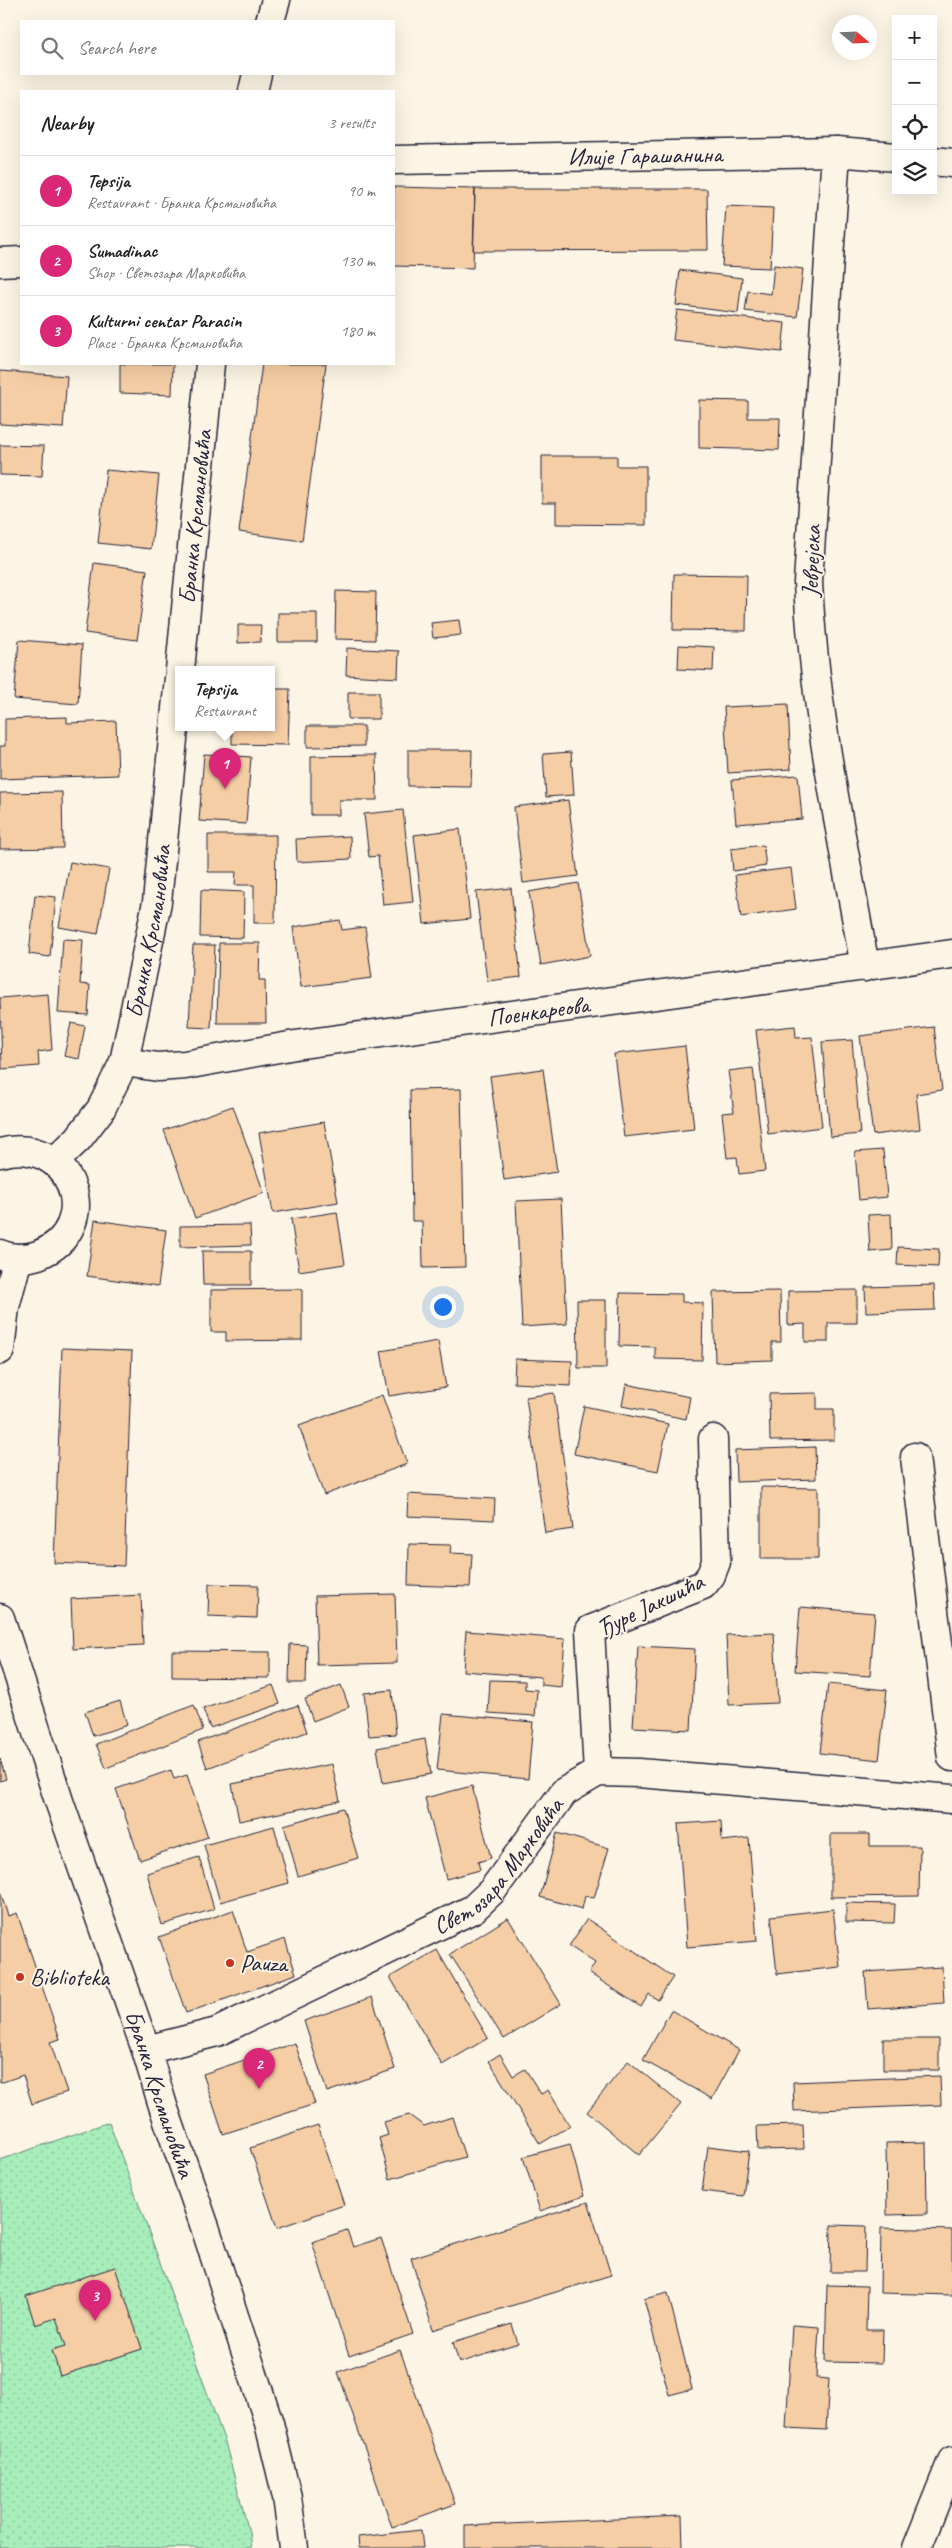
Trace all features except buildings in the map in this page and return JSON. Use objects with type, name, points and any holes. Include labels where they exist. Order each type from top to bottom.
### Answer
[{"type":"street","points":[[270,20],[276,0]]},
{"type":"street","points":[[254,90],[257,75]]},
{"type":"street","name":"Илије Гарашанина","points":[[395,160],[836,152],[892,157]]},
{"type":"street","name":"Јеврејска","points":[[836,152],[808,582],[810,632],[817,686],[865,967]]},
{"type":"street","points":[[937,161],[952,163]]},
{"type":"street","points":[[0,262],[20,261]]},
{"type":"street","name":"Бранка Крсмановића","points":[[180,666],[210,365]]},
{"type":"street","name":"Бранка Крсмановића","points":[[54,1161],[78,1139],[101,1109],[124,1062],[157,902],[175,719]]},
{"type":"street","name":"Поенкареова","points":[[124,1062],[158,1068],[185,1065],[295,1045],[952,954]]},
{"type":"street","points":[[0,1153],[14,1149],[28,1150],[54,1161],[69,1179],[73,1190],[73,1216],[68,1231],[59,1242],[46,1251],[32,1257],[9,1256],[0,1350]]},
{"type":"street","name":"Ђуре Јакшића","points":[[598,1772],[590,1630],[703,1585],[711,1575],[716,1562],[713,1439]]},
{"type":"street","points":[[915,1457],[952,1757]]},
{"type":"street","name":"Бранка Крсмановића","points":[[0,1618],[59,1801],[146,2050],[269,2423],[287,2497],[294,2548]]},
{"type":"street","points":[[598,1772],[639,1773],[952,1798]]},
{"type":"street","name":"Светозара Марковића","points":[[146,2050],[217,2032],[474,1909],[492,1891],[564,1792],[598,1772]]},
{"type":"street","points":[[917,2548],[952,2461]]},
{"type":"green space","points":[[109,2122],[225,2442],[249,2532],[251,2548],[0,2548],[0,2160]]},
{"type":"place","name":"Tepsija","points":[[225,789]]},
{"type":"place","name":"Pauza","points":[[230,1963]]},
{"type":"place","name":"Biblioteka","points":[[20,1977]]},
{"type":"place","name":"Sumadinac","points":[[259,2089]]},
{"type":"place","name":"Kulturni centar Paracin","points":[[95,2321]]}]
